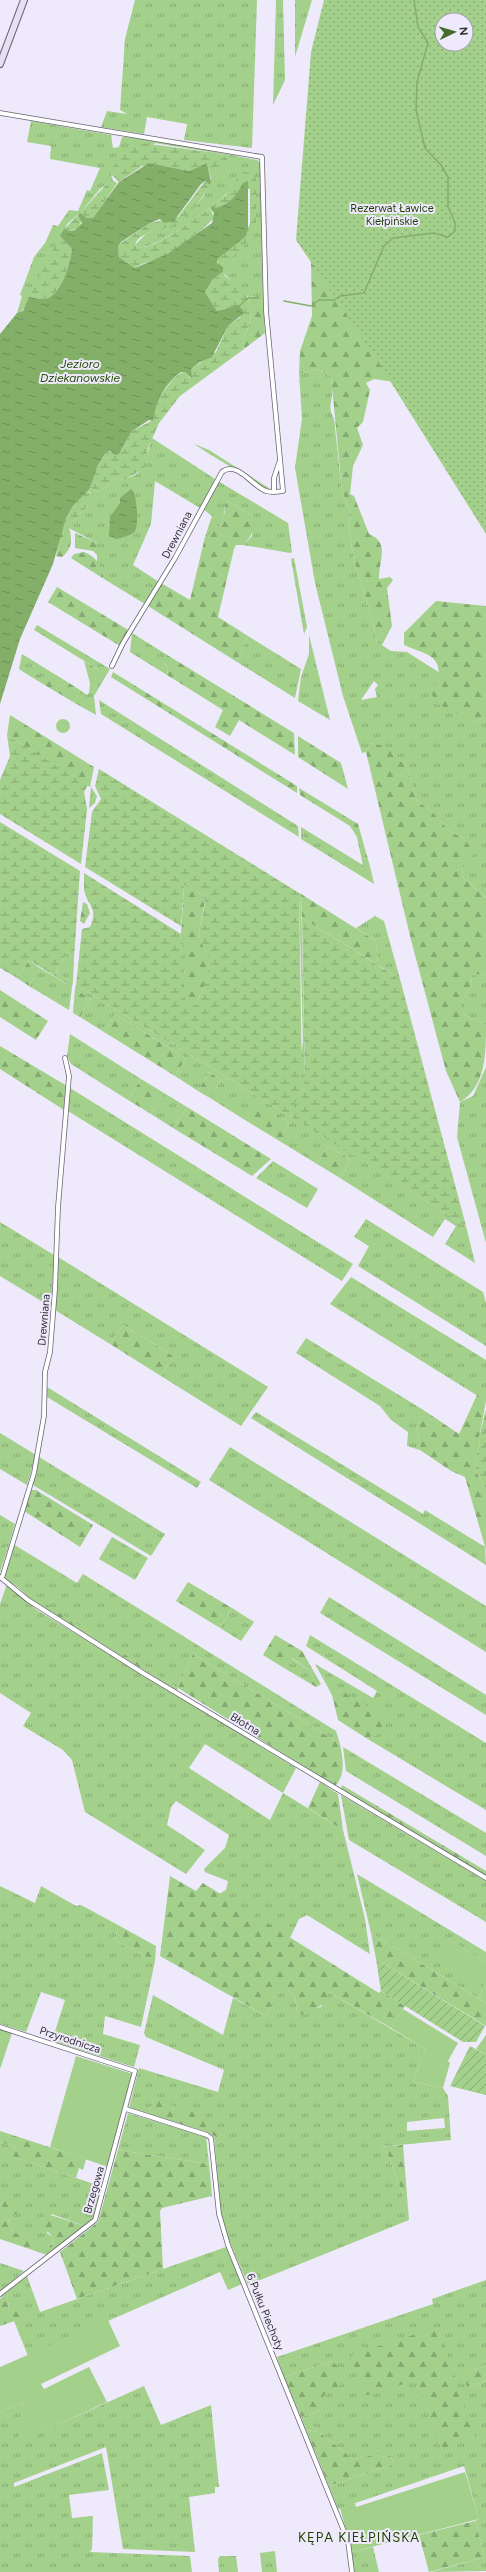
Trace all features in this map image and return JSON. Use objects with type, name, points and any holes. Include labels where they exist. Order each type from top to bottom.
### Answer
[{"type":"street","points":[[0,64],[24,0]]},
{"type":"street","points":[[0,112],[262,157],[266,311],[279,462],[274,478],[274,492]]},
{"type":"street","name":"Drewniana","points":[[112,666],[123,643],[175,558],[222,472],[229,469],[236,470],[262,489],[274,492],[283,491],[279,462]]},
{"type":"street","name":"Drewniana","points":[[1,1578],[34,1473],[44,1412],[45,1372],[50,1352],[55,1289],[58,1207],[69,1076],[65,1058]]},
{"type":"street","name":"Błotna","points":[[1,1578],[28,1600],[143,1673],[486,1878]]},
{"type":"street","name":"Przyrodnicza","points":[[0,2027],[135,2071]]},
{"type":"street","name":"Brzegowa","points":[[0,2294],[93,2224],[126,2109],[135,2071]]},
{"type":"street","name":"6 Pułku Piechoty","points":[[126,2109],[207,2135],[211,2138],[219,2214],[226,2238],[348,2541],[352,2572]]},
{"type":"green space","points":[[135,0],[257,0],[252,148],[184,140],[187,124],[147,117],[144,134],[101,127],[107,111],[127,114],[120,110],[125,39]]},
{"type":"green space","points":[[276,0],[283,0],[285,80],[273,105]]},
{"type":"green space","points":[[295,0],[312,0],[295,57]]},
{"type":"green space","name":"Rezerwat Ławice Kiełpińskie","points":[[324,0],[486,0],[486,534],[375,357],[296,240],[311,52]]},
{"type":"green space","points":[[486,0],[474,50],[474,12],[442,12]]},
{"type":"green space","points":[[434,14],[434,52],[474,52],[395,382],[374,379],[366,383],[370,390],[363,422],[357,428],[363,445],[353,466],[350,494],[354,496],[369,534],[380,542],[382,554],[379,579],[390,577],[393,580],[387,588],[392,626],[382,645],[377,642],[372,619],[354,560],[349,530],[351,514],[342,491],[331,376],[317,369],[299,374],[300,351],[312,316],[311,262],[331,42]]},
{"type":"green space","points":[[31,121],[111,135],[113,148],[119,147],[122,137],[143,138],[257,160],[260,163],[263,301],[254,296],[248,297],[223,273],[223,267],[256,227],[256,179],[231,185],[227,193],[218,201],[195,219],[166,238],[142,247],[135,245],[146,234],[180,220],[203,197],[211,179],[227,165],[226,157],[216,153],[155,143],[111,176],[113,179],[100,189],[80,213],[67,224],[26,306],[20,313],[17,313],[22,296],[20,295],[34,257],[45,243],[53,225],[58,226],[69,210],[78,211],[87,190],[90,191],[100,168],[50,159],[51,146],[27,142]]},
{"type":"green space","points":[[142,143],[216,153],[226,157],[228,162],[225,169],[211,179],[207,163],[189,171],[164,166],[142,166],[119,182],[110,173],[119,158],[127,150]]},
{"type":"green space","points":[[244,172],[253,173],[256,179],[256,227],[249,240],[223,267],[218,265],[218,259],[245,236],[250,223],[250,189],[240,188],[236,195],[227,203],[215,208],[213,205],[226,195],[231,185]]},
{"type":"green space","points":[[111,179],[117,183],[93,218],[87,218],[80,213]]},
{"type":"green space","points":[[205,181],[209,185],[206,191],[186,216],[175,224],[142,236],[135,245],[141,247],[161,241],[210,208],[214,217],[206,226],[162,257],[135,268],[119,257],[118,247],[121,243],[150,223],[178,217]]},
{"type":"green space","points":[[78,215],[82,220],[78,228],[70,231],[64,229]]},
{"type":"green space","points":[[60,236],[72,249],[70,262],[62,283],[48,298],[41,299],[29,297]]},
{"type":"green space","points":[[223,272],[226,277],[241,289],[249,302],[251,317],[242,341],[244,349],[180,396],[159,423],[148,448],[146,465],[142,470],[126,479],[117,478],[99,492],[90,488],[98,465],[106,452],[121,451],[132,431],[153,420],[155,407],[169,384],[180,374],[185,372],[191,379],[191,369],[216,352],[228,326],[241,317],[226,308],[217,311],[205,292],[213,279]]},
{"type":"green space","points":[[254,296],[263,301],[265,333],[244,349],[242,341],[249,324],[251,314],[248,297]]},
{"type":"green space","points":[[317,369],[331,376],[332,393],[330,409],[334,419],[342,491],[351,514],[349,530],[354,560],[372,619],[377,642],[391,651],[407,652],[440,673],[438,683],[475,721],[486,718],[486,898],[462,876],[465,839],[449,831],[432,811],[417,801],[406,764],[384,747],[371,743],[366,752],[362,753],[343,696],[315,583],[295,468],[302,418],[299,374]],"holes":[[[374,681],[378,685],[375,689],[377,697],[361,700]]]},
{"type":"green space","points":[[152,438],[215,479],[200,508],[155,481],[151,524],[133,565],[159,582],[145,604],[104,579],[103,572],[97,562],[97,543],[63,525],[64,522],[73,522],[90,503],[91,493],[87,490],[90,488],[99,492],[117,478],[127,478],[134,476],[139,472],[143,468]]},
{"type":"green space","points":[[194,444],[209,450],[272,490],[266,489]]},
{"type":"green space","points":[[218,481],[288,523],[292,552],[290,553],[243,545],[252,536],[253,516],[227,501],[225,504],[223,519],[218,529],[205,537],[212,516],[203,509]]},
{"type":"green space","points":[[87,490],[93,496],[90,503],[73,522],[64,522],[73,506]]},
{"type":"green space","points":[[227,501],[253,516],[254,520],[254,528],[248,539],[243,545],[236,545],[234,549],[218,617],[248,636],[237,662],[148,606],[161,583],[190,600],[205,537],[220,526]]},
{"type":"green space","points":[[63,525],[69,527],[71,543],[66,554],[62,557],[56,556]]},
{"type":"green space","points":[[75,533],[97,543],[98,556],[93,551],[75,548]]},
{"type":"green space","points":[[84,552],[92,556],[98,562],[104,579],[71,558],[74,554]]},
{"type":"green space","points":[[294,558],[307,627],[304,634],[291,559]]},
{"type":"green space","points":[[57,587],[130,631],[120,646],[48,602]]},
{"type":"green space","points":[[436,601],[486,606],[486,718],[475,721],[437,704],[429,689],[438,683],[438,666],[431,657],[404,645],[404,633]]},
{"type":"green space","points":[[37,625],[110,669],[94,696],[96,715],[73,702],[83,692],[87,695],[89,693],[90,683],[93,683],[99,670],[34,630]]},
{"type":"green space","points":[[132,633],[164,653],[164,662],[168,670],[167,675],[130,652]]},
{"type":"green space","points":[[309,635],[330,720],[298,701],[301,677],[309,654]]},
{"type":"green space","points":[[248,636],[301,669],[295,698],[237,662]]},
{"type":"green space","points":[[164,653],[294,733],[295,755],[239,720],[230,736],[215,727],[223,710],[167,675],[168,670],[164,662]]},
{"type":"green space","points":[[22,654],[69,683],[61,686],[37,675],[33,678],[19,669]]},
{"type":"green space","points":[[84,661],[99,670],[97,680],[92,683],[90,683]]},
{"type":"green space","points":[[113,672],[297,786],[297,793],[111,677]]},
{"type":"green space","points":[[37,675],[46,677],[61,686],[69,683],[83,692],[73,702],[33,678]]},
{"type":"green space","points":[[99,700],[298,826],[299,837],[101,714]]},
{"type":"green space","points":[[10,715],[94,767],[90,787],[7,735]]},
{"type":"green space","points":[[60,719],[66,719],[70,723],[70,729],[66,733],[60,733],[56,729],[56,723]]},
{"type":"green space","points":[[7,735],[88,785],[84,792],[87,809],[81,864],[0,814],[0,780],[10,756]]},
{"type":"green space","points":[[298,736],[341,763],[348,789],[298,757]]},
{"type":"green space","points":[[371,743],[384,746],[406,764],[417,801],[432,811],[449,831],[465,839],[474,854],[463,866],[462,876],[486,898],[486,974],[471,975],[472,985],[460,1004],[463,1014],[486,1025],[485,1058],[480,1078],[475,1088],[469,1096],[460,1102],[446,1071],[411,940],[366,752]]},
{"type":"green space","points":[[99,769],[299,893],[302,1080],[291,1117],[76,985],[82,929],[90,927],[93,915],[92,907],[85,895],[84,873],[181,934],[185,954],[183,994],[189,1006],[194,1006],[201,995],[208,973],[208,959],[199,933],[204,911],[204,896],[184,885],[181,926],[85,867],[92,812],[101,799],[95,786]]},
{"type":"green space","points":[[91,787],[97,796],[95,803],[89,808]]},
{"type":"green space","points":[[299,788],[358,824],[371,870],[363,866],[357,837],[350,826],[300,795]]},
{"type":"green space","points":[[0,822],[80,871],[74,958],[67,953],[56,972],[73,982],[72,987],[29,960],[17,978],[0,968]]},
{"type":"green space","points":[[301,827],[371,870],[374,884],[301,839]]},
{"type":"green space","points":[[184,885],[204,896],[204,907],[199,935],[209,959],[209,966],[204,988],[194,1006],[188,1006],[183,997],[181,983],[185,971],[181,934]]},
{"type":"green space","points":[[299,893],[301,894],[305,1080],[294,1118],[466,1226],[475,1263],[445,1244],[456,1226],[445,1219],[433,1237],[340,1178],[351,1160],[328,1146],[317,1164],[281,1142],[289,1122],[256,1102],[245,1120],[210,1098],[221,1080],[209,1072],[198,1091],[175,1076],[186,1058],[115,1014],[104,1032],[80,1017],[91,999],[75,989],[76,985],[291,1117],[303,1042]]},
{"type":"green space","points":[[301,894],[376,941],[378,965],[302,918]]},
{"type":"green space","points":[[83,902],[87,904],[90,913],[84,924],[80,921]]},
{"type":"green space","points":[[375,916],[384,921],[400,979],[378,965],[376,941],[356,928]]},
{"type":"green space","points":[[302,918],[400,979],[466,1226],[293,1118],[305,1080]]},
{"type":"green space","points":[[67,953],[74,958],[73,982],[56,972]]},
{"type":"green space","points":[[29,960],[40,968],[29,986],[17,978]]},
{"type":"green space","points":[[40,968],[72,987],[69,1010],[29,986]]},
{"type":"green space","points":[[486,974],[486,1025],[463,1014],[460,1004],[472,985],[471,975]]},
{"type":"green space","points":[[75,989],[91,999],[80,1017],[73,1013]]},
{"type":"green space","points":[[0,990],[48,1021],[36,1040],[0,1017]]},
{"type":"green space","points":[[115,1014],[186,1058],[175,1076],[104,1032]]},
{"type":"green space","points":[[70,1034],[141,1079],[128,1100],[71,1064],[67,1056]]},
{"type":"green space","points":[[0,1046],[67,1086],[64,1110],[0,1069]]},
{"type":"green space","points":[[486,1067],[486,1243],[457,1137],[460,1102],[473,1096]]},
{"type":"green space","points":[[209,1072],[221,1080],[210,1098],[198,1091]]},
{"type":"green space","points":[[141,1079],[164,1093],[151,1114],[128,1100]]},
{"type":"green space","points":[[70,1088],[353,1264],[342,1281],[68,1111]]},
{"type":"green space","points":[[164,1093],[187,1107],[173,1128],[151,1114]]},
{"type":"green space","points":[[256,1101],[289,1122],[281,1142],[245,1120]]},
{"type":"green space","points":[[187,1107],[271,1159],[252,1176],[173,1128]]},
{"type":"green space","points":[[328,1146],[351,1160],[340,1178],[317,1164]]},
{"type":"green space","points":[[273,1161],[318,1189],[307,1208],[256,1178]]},
{"type":"green space","points":[[366,1219],[483,1292],[486,1303],[486,1346],[358,1266],[369,1246],[354,1237]]},
{"type":"green space","points":[[0,1222],[54,1255],[51,1307],[0,1276]]},
{"type":"green space","points":[[58,1257],[268,1387],[241,1426],[161,1376],[173,1356],[123,1325],[110,1344],[55,1310]]},
{"type":"green space","points":[[351,1277],[486,1360],[486,1401],[330,1304]]},
{"type":"green space","points":[[123,1325],[173,1356],[161,1376],[110,1344]]},
{"type":"green space","points":[[306,1338],[425,1411],[417,1425],[420,1450],[407,1446],[408,1432],[391,1420],[380,1406],[296,1353]]},
{"type":"green space","points":[[47,1387],[201,1482],[197,1488],[47,1397]]},
{"type":"green space","points":[[477,1395],[486,1401],[479,1438],[480,1446],[475,1456],[476,1471],[486,1489],[486,1550],[465,1477],[451,1471],[420,1450],[417,1425],[425,1411],[459,1434]]},
{"type":"green space","points":[[486,1409],[486,1489],[476,1471],[475,1456],[480,1446],[479,1438]]},
{"type":"green space","points":[[256,1412],[423,1514],[425,1510],[485,1547],[486,1565],[251,1418]]},
{"type":"green space","points":[[0,1433],[36,1455],[27,1485],[0,1469]]},
{"type":"green space","points":[[230,1447],[486,1606],[486,1652],[209,1480]]},
{"type":"green space","points":[[39,1457],[165,1534],[151,1556],[33,1485]]},
{"type":"green space","points":[[31,1490],[36,1490],[93,1525],[80,1547],[24,1511]]},
{"type":"green space","points":[[0,1515],[15,1524],[8,1548],[0,1544]]},
{"type":"green space","points":[[112,1537],[148,1558],[135,1580],[99,1559]]},
{"type":"green space","points":[[0,1544],[8,1548],[0,1572]]},
{"type":"green space","points":[[13,1544],[77,1583],[83,1574],[336,1731],[340,1744],[193,1654],[178,1688],[3,1578]]},
{"type":"green space","points":[[188,1582],[232,1608],[220,1628],[176,1601]]},
{"type":"green space","points":[[7,1584],[37,1610],[296,1768],[283,1793],[343,1830],[365,1919],[370,1954],[307,1915],[299,1919],[290,1938],[219,1894],[226,1890],[228,1881],[205,1872],[204,1869],[225,1848],[229,1835],[176,1801],[171,1807],[167,1825],[205,1850],[186,1874],[85,1812],[72,1760],[63,1750],[23,1726],[31,1713],[0,1693],[0,1604]],"holes":[[[205,1744],[283,1793],[270,1820],[189,1768]]]},
{"type":"green space","points":[[17,1586],[178,1688],[177,1691],[30,1599]]},
{"type":"green space","points":[[329,1597],[486,1695],[486,1715],[320,1613]]},
{"type":"green space","points":[[232,1608],[254,1622],[241,1641],[220,1628]]},
{"type":"green space","points":[[275,1635],[302,1651],[321,1684],[316,1687],[311,1684],[314,1679],[310,1671],[292,1658],[284,1668],[263,1655]]},
{"type":"green space","points":[[310,1635],[486,1743],[486,1810],[366,1738],[377,1735],[340,1690],[335,1698],[332,1695],[315,1664],[373,1698],[377,1691],[306,1646]]},
{"type":"green space","points":[[193,1654],[340,1744],[343,1766],[341,1777],[335,1786],[178,1688]]},
{"type":"green space","points":[[291,1658],[310,1671],[314,1679],[311,1684],[284,1668]]},
{"type":"green space","points":[[340,1690],[390,1719],[377,1735],[366,1738],[338,1720],[332,1695],[335,1697]]},
{"type":"green space","points":[[343,1747],[486,1833],[486,1856],[346,1771]]},
{"type":"green space","points":[[320,1782],[338,1794],[343,1830],[308,1808]]},
{"type":"green space","points":[[342,1785],[471,1862],[469,1866],[341,1789]]},
{"type":"green space","points":[[341,1795],[486,1881],[486,1922],[349,1840]]},
{"type":"green space","points":[[471,1862],[486,1871],[486,1876],[469,1866]]},
{"type":"green space","points":[[357,1874],[486,1952],[486,1962],[448,1939],[485,1985],[478,1998],[371,1933]]},
{"type":"green space","points":[[170,1876],[196,1891],[203,1883],[379,1993],[381,1991],[405,2006],[391,2028],[329,1992],[327,2002],[304,2015],[297,2012],[295,1996],[288,1990],[281,1990],[274,1997],[266,2016],[160,1956]]},
{"type":"green space","points":[[0,1886],[35,1903],[41,1886],[76,1906],[81,1905],[118,1925],[115,1941],[155,1961],[141,2027],[105,2016],[103,2034],[140,2045],[134,2067],[52,2041],[65,2000],[41,1992],[26,2032],[0,2024]]},
{"type":"green space","points":[[118,1925],[156,1946],[155,1961],[115,1941]]},
{"type":"green space","points":[[371,1933],[486,2003],[486,2026],[376,1959]]},
{"type":"green space","points":[[448,1939],[486,1962],[486,2003],[478,1998],[485,1985],[437,1956]]},
{"type":"green space","points":[[376,1959],[485,2026],[476,2042],[463,2042],[381,1991]]},
{"type":"green space","points":[[281,1990],[288,1990],[295,1996],[297,2012],[321,2007],[329,1992],[425,2049],[413,2082],[443,2088],[448,2096],[451,2140],[378,2147],[387,2153],[390,2160],[408,2208],[409,2220],[248,2285],[227,2235],[221,2211],[214,2136],[222,2138],[211,2125],[154,2099],[149,2114],[129,2108],[139,2068],[218,2092],[224,2070],[146,2037],[144,2033],[153,1995],[223,2035],[233,1998],[266,2016],[274,1997]],"holes":[[[444,2118],[445,2128],[407,2131],[407,2122]]]},
{"type":"green space","points":[[403,2009],[458,2043],[448,2061],[450,2063],[443,2088],[413,2082],[425,2049],[391,2028]]},
{"type":"green space","points":[[0,2029],[12,2033],[0,2069]]},
{"type":"green space","points":[[486,2035],[486,2055],[476,2049]]},
{"type":"green space","points":[[470,2046],[486,2055],[486,2095],[450,2086]]},
{"type":"green space","points":[[76,2056],[133,2074],[108,2167],[50,2147]]},
{"type":"green space","points":[[154,2099],[210,2118],[211,2125],[214,2125],[223,2139],[210,2133],[149,2114]]},
{"type":"green space","points":[[128,2113],[206,2137],[209,2164],[118,2150]]},
{"type":"green space","points":[[0,2131],[86,2159],[83,2170],[79,2168],[76,2178],[13,2157],[16,2147],[0,2142]]},
{"type":"green space","points":[[0,2142],[16,2147],[13,2157],[103,2187],[94,2220],[85,2226],[51,2214],[47,2233],[53,2237],[54,2241],[47,2247],[12,2231],[8,2221],[17,2213],[4,2198],[0,2207]]},
{"type":"green space","points":[[403,2145],[408,2208],[387,2153],[377,2147]]},
{"type":"green space","points":[[118,2150],[209,2164],[212,2196],[162,2208],[160,2211],[163,2269],[77,2299],[60,2252],[98,2222]]},
{"type":"green space","points":[[4,2198],[16,2203],[17,2213],[8,2221],[12,2231],[48,2247],[54,2241],[53,2237],[42,2226],[44,2213],[85,2226],[47,2255],[0,2239],[0,2207]]},
{"type":"green space","points":[[226,2247],[242,2284],[228,2290],[220,2272],[28,2356],[14,2321],[31,2315],[9,2311],[7,2291],[27,2276],[40,2312]]},
{"type":"green space","points":[[0,2263],[24,2271],[0,2292]]},
{"type":"green space","points":[[486,2280],[486,2365],[468,2372],[467,2387],[486,2381],[486,2571],[431,2572],[485,2557],[475,2521],[479,2519],[464,2466],[338,2509],[329,2486],[394,2464],[391,2456],[380,2457],[379,2454],[353,2459],[319,2432],[306,2430],[301,2417],[319,2412],[332,2361],[284,2377],[277,2357],[433,2304],[432,2299]],"holes":[[[417,2379],[475,2437],[441,2448]]]},
{"type":"green space","points":[[7,2291],[9,2311],[28,2312],[32,2315],[0,2326],[0,2299]]},
{"type":"green space","points":[[108,2320],[120,2346],[41,2384],[44,2389],[89,2367],[107,2402],[18,2443],[23,2401],[0,2413],[0,2367]]},
{"type":"green space","points":[[438,2327],[475,2437],[441,2449],[417,2380],[363,2396],[351,2355]]},
{"type":"green space","points":[[332,2361],[338,2367],[343,2380],[339,2386],[324,2395],[319,2412],[301,2417],[284,2377]]},
{"type":"green space","points":[[486,2365],[486,2381],[467,2387],[465,2378],[468,2372]]},
{"type":"green space","points":[[144,2386],[161,2425],[211,2405],[219,2487],[215,2487],[215,2493],[189,2497],[195,2552],[123,2549],[106,2447],[14,2483],[14,2487],[102,2453],[109,2490],[69,2495],[72,2518],[93,2516],[92,2549],[90,2552],[190,2556],[192,2572],[0,2572],[0,2413],[23,2401],[19,2442]]},
{"type":"green space","points":[[306,2430],[319,2432],[353,2459],[379,2454],[380,2457],[391,2456],[394,2464],[329,2486]]},
{"type":"green space","points":[[465,2472],[479,2519],[352,2552],[340,2508],[355,2503],[356,2507]]},
{"type":"green space","points":[[475,2521],[485,2557],[429,2572],[419,2535]]},
{"type":"green space","points":[[373,2547],[379,2572],[354,2572],[352,2552]]},
{"type":"green space","points":[[275,2551],[277,2572],[262,2572],[260,2553]]},
{"type":"green space","points":[[220,2556],[236,2556],[238,2572],[219,2572],[218,2559]]},
{"type":"water","name":"Jezioro Dziekanowskie","points":[[149,163],[189,171],[207,163],[211,182],[209,185],[205,181],[201,184],[174,221],[164,223],[160,219],[150,223],[121,242],[118,247],[119,257],[135,268],[169,253],[212,223],[214,213],[210,208],[213,205],[215,208],[225,205],[235,195],[243,183],[248,181],[248,229],[246,236],[218,259],[217,263],[223,267],[223,272],[213,279],[205,292],[217,311],[238,305],[243,310],[243,314],[228,326],[212,357],[200,362],[191,369],[192,379],[185,372],[181,372],[170,382],[159,400],[153,421],[149,420],[132,431],[119,454],[115,455],[110,451],[106,452],[98,465],[90,488],[73,506],[66,518],[53,564],[20,639],[0,704],[0,334],[17,313],[23,311],[29,297],[41,299],[48,298],[62,283],[70,262],[72,249],[60,236],[64,229],[70,231],[75,230],[82,223],[78,215],[80,213],[87,218],[93,218],[119,182]]},
{"type":"water","points":[[131,489],[135,496],[136,502],[136,528],[132,534],[116,539],[109,536],[110,517],[120,503],[120,498]]},
{"type":"waterway","points":[[284,301],[311,306],[319,300],[334,300],[340,296],[364,293],[384,246],[393,238],[434,233],[448,237],[455,231],[455,222],[448,207],[448,177],[441,165],[425,148],[416,110],[417,82],[428,43],[418,27],[414,0]]},
{"type":"waterway","points":[[239,306],[248,298],[259,298]]},
{"type":"district","name":"KĘPA KIEŁPIŃSKA","points":[[359,2537]]}]
